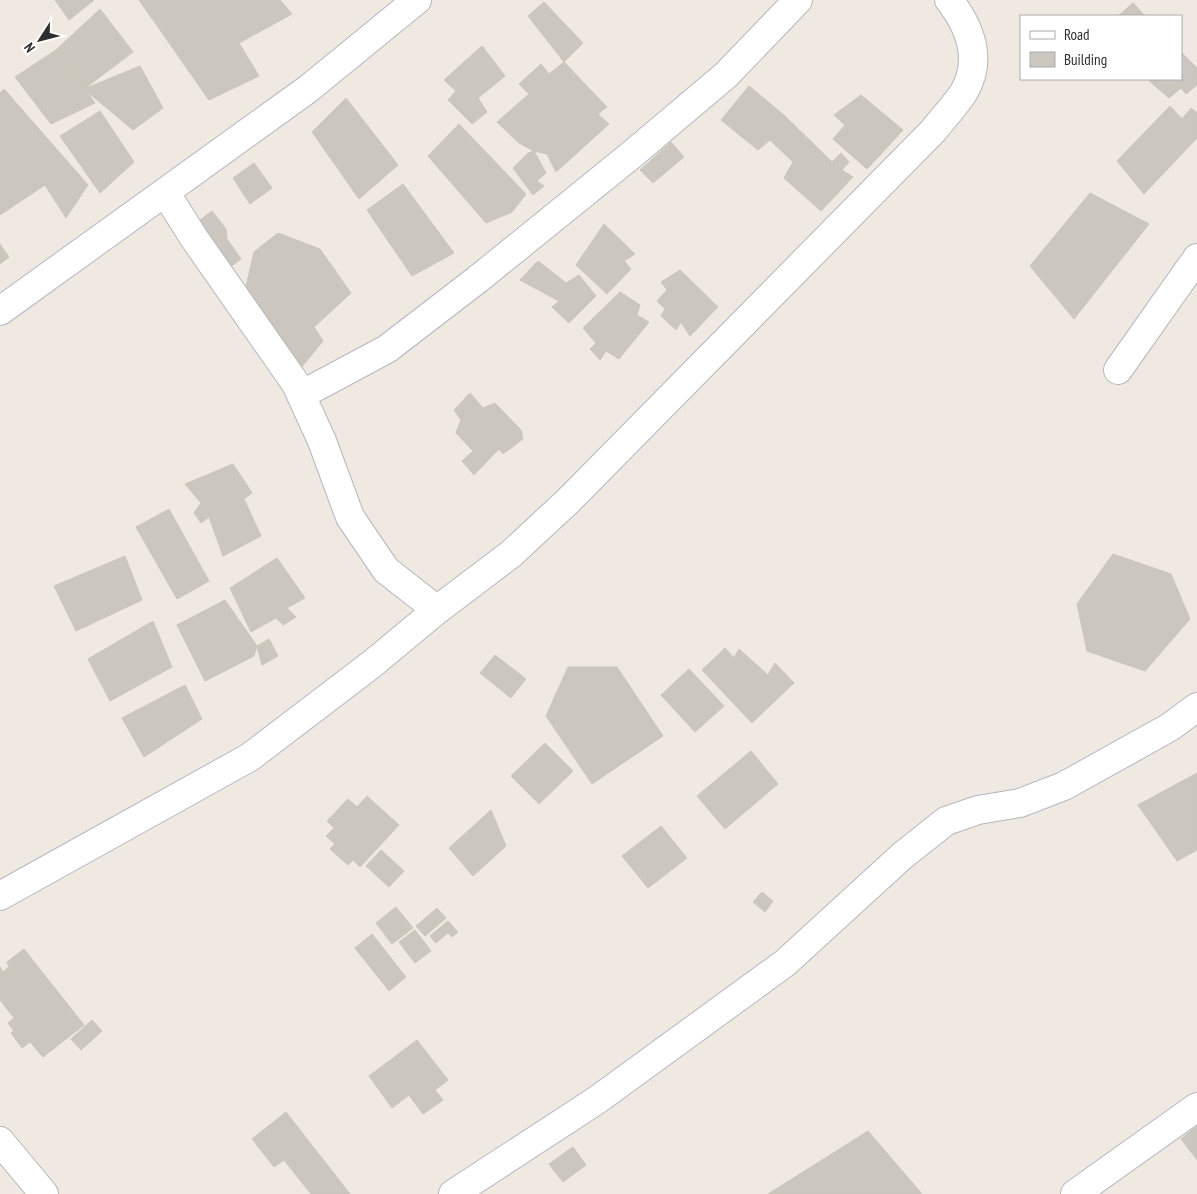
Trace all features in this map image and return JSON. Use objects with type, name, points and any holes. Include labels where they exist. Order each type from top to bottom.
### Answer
[{"type":"street","points":[[0,311],[308,89],[417,0]]},
{"type":"street","points":[[301,395],[387,349],[478,279],[630,156],[726,75],[798,0]]},
{"type":"street","points":[[0,896],[250,757],[511,554],[568,501],[933,131],[964,92],[973,70],[972,41],[961,15],[949,0]]},
{"type":"street","points":[[165,192],[200,246],[296,384],[322,441],[350,517],[386,570],[437,610]]},
{"type":"street","points":[[1118,370],[1197,258]]},
{"type":"street","points":[[453,1194],[596,1100],[785,963],[902,856],[946,821],[978,810],[1020,803],[1064,786],[1170,727],[1197,706]]},
{"type":"street","points":[[1075,1194],[1197,1107]]},
{"type":"street","points":[[0,1141],[44,1194]]},
{"type":"building","points":[[55,0],[94,0],[69,20]]},
{"type":"building","points":[[139,0],[280,0],[292,14],[239,43],[259,76],[209,100]]},
{"type":"building","points":[[544,2],[583,43],[564,62],[528,16]]},
{"type":"building","points":[[1133,3],[1144,15],[1119,15]]},
{"type":"building","points":[[100,9],[133,52],[84,89],[56,50]]},
{"type":"building","points":[[482,46],[505,76],[478,98],[487,112],[472,124],[448,100],[456,91],[444,80]]},
{"type":"building","points":[[56,50],[95,103],[51,124],[15,77]]},
{"type":"building","points":[[1182,53],[1197,68],[1197,85],[1186,94],[1181,88],[1169,98],[1148,80],[1182,80]]},
{"type":"building","points":[[564,62],[607,107],[598,114],[609,124],[556,172],[547,154],[534,151],[519,143],[497,122],[529,94],[519,84],[541,64],[549,74]]},
{"type":"building","points":[[140,66],[163,108],[133,130],[84,89]]},
{"type":"building","points":[[749,86],[785,116],[832,162],[841,153],[849,162],[842,170],[853,177],[821,211],[784,178],[793,162],[770,140],[758,150],[721,120]]},
{"type":"building","points":[[4,89],[88,185],[66,218],[45,185],[0,215],[0,93]]},
{"type":"building","points":[[861,95],[903,130],[867,169],[833,139],[845,125],[834,115]]},
{"type":"building","points":[[346,98],[398,165],[359,199],[312,132]]},
{"type":"building","points":[[1170,106],[1182,119],[1191,108],[1197,113],[1197,138],[1144,194],[1117,161]]},
{"type":"building","points":[[100,111],[134,162],[100,193],[60,136]]},
{"type":"building","points":[[459,124],[526,194],[512,212],[486,223],[428,156]]},
{"type":"building","points":[[671,142],[684,157],[653,183],[640,170]]},
{"type":"building","points":[[534,151],[546,173],[537,181],[544,186],[533,195],[513,168],[528,153]]},
{"type":"building","points":[[254,163],[272,188],[250,204],[233,178]]},
{"type":"building","points":[[403,184],[454,253],[412,276],[367,210]]},
{"type":"building","points":[[1090,193],[1149,224],[1074,319],[1030,266]]},
{"type":"building","points":[[212,211],[226,229],[227,239],[241,259],[227,269],[195,224]]},
{"type":"building","points":[[604,224],[635,254],[624,261],[631,269],[607,294],[576,265]]},
{"type":"building","points":[[278,233],[320,249],[351,293],[314,327],[323,341],[300,369],[245,291],[254,252]]},
{"type":"building","points":[[0,244],[9,257],[0,264]]},
{"type":"building","points":[[538,261],[566,283],[579,275],[596,296],[569,323],[552,307],[559,301],[520,280]]},
{"type":"building","points":[[680,270],[718,307],[690,336],[681,322],[676,330],[661,316],[665,309],[657,301],[667,290],[661,282]]},
{"type":"building","points":[[620,292],[640,305],[637,315],[649,322],[619,359],[606,351],[600,360],[590,349],[596,343],[583,328]]},
{"type":"building","points":[[470,393],[483,408],[495,403],[521,430],[523,439],[503,454],[499,449],[474,475],[462,461],[473,451],[456,433],[461,420],[454,410]]},
{"type":"building","points":[[233,464],[252,493],[244,499],[261,536],[223,556],[209,517],[201,523],[194,513],[201,503],[185,484]]},
{"type":"building","points":[[169,509],[209,581],[177,599],[136,527]]},
{"type":"building","points":[[1113,554],[1171,574],[1190,619],[1145,671],[1087,651],[1077,604]]},
{"type":"building","points":[[125,556],[142,600],[76,631],[54,586]]},
{"type":"building","points":[[277,558],[305,598],[287,608],[296,617],[283,625],[276,618],[251,632],[230,588]]},
{"type":"building","points":[[225,600],[257,646],[254,656],[205,681],[177,625]]},
{"type":"building","points":[[153,621],[172,667],[110,701],[88,659]]},
{"type":"building","points":[[269,639],[278,656],[262,665],[257,646]]},
{"type":"building","points":[[725,648],[734,658],[739,649],[768,675],[775,663],[794,683],[752,723],[702,670]]},
{"type":"building","points":[[495,655],[526,679],[511,698],[480,673]]},
{"type":"building","points":[[568,667],[617,667],[663,736],[592,784],[546,716]]},
{"type":"building","points":[[689,669],[724,706],[695,732],[661,695]]},
{"type":"building","points":[[185,685],[202,719],[144,757],[122,718]]},
{"type":"building","points":[[545,743],[573,771],[539,804],[511,776]]},
{"type":"building","points":[[751,751],[778,784],[725,829],[697,796]]},
{"type":"building","points":[[1197,773],[1197,850],[1177,861],[1138,805]]},
{"type":"building","points":[[367,796],[399,825],[360,867],[353,860],[348,865],[330,849],[335,844],[326,836],[334,828],[327,821],[348,799],[357,807]]},
{"type":"building","points":[[491,810],[506,846],[473,876],[449,848]]},
{"type":"building","points":[[661,826],[687,858],[648,888],[622,856]]},
{"type":"building","points":[[381,850],[404,871],[389,887],[366,866]]},
{"type":"building","points":[[762,892],[773,901],[765,912],[753,902]]},
{"type":"building","points":[[396,907],[413,928],[392,944],[376,923]]},
{"type":"building","points":[[437,908],[446,918],[425,936],[416,926]]},
{"type":"building","points":[[448,921],[458,932],[452,937],[448,933],[436,943],[430,936]]},
{"type":"building","points":[[415,930],[431,951],[415,963],[399,942]]},
{"type":"building","points":[[372,934],[406,977],[389,991],[355,948]]},
{"type":"building","points":[[24,949],[84,1025],[43,1057],[30,1042],[22,1048],[11,1033],[14,1031],[8,1023],[14,1018],[0,1000],[0,967],[3,972],[9,967],[7,962]]},
{"type":"building","points":[[92,1020],[102,1031],[81,1050],[71,1039]]},
{"type":"building","points":[[417,1040],[448,1080],[435,1090],[443,1100],[423,1114],[409,1095],[392,1108],[369,1076]]},
{"type":"building","points":[[286,1112],[350,1194],[311,1194],[284,1160],[274,1167],[252,1139]]},
{"type":"building","points":[[1197,1126],[1197,1160],[1181,1139]]},
{"type":"building","points":[[868,1131],[922,1194],[768,1194]]},
{"type":"building","points":[[573,1147],[586,1165],[563,1182],[549,1164]]}]
